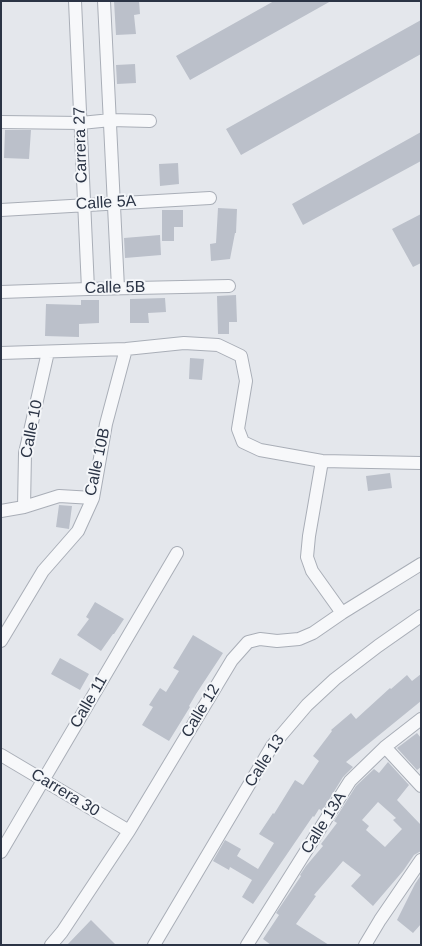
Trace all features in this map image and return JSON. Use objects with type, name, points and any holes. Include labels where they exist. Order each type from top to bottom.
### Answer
[{"type":"street","name":"Carrera 27","points":[[75,1],[88,289]]},
{"type":"street","name":"Carrera 27","points":[[104,1],[118,288]]},
{"type":"street","points":[[1,122],[81,123],[111,120],[150,121]]},
{"type":"street","name":"Calle 5A","points":[[1,210],[210,198]]},
{"type":"street","name":"Calle 5B","points":[[1,292],[230,286]]},
{"type":"street","points":[[1,353],[126,350],[184,343],[218,345],[241,356],[246,381],[238,429],[243,442],[260,450],[322,461],[421,463]]},
{"type":"street","name":"Calle 10B","points":[[1,641],[44,571],[78,531],[93,498],[106,424],[126,350]]},
{"type":"street","name":"Calle 10","points":[[24,507],[25,453],[48,352]]},
{"type":"street","points":[[322,461],[309,536],[308,557],[312,571],[342,613]]},
{"type":"street","points":[[1,511],[24,507],[58,496],[93,498]]},
{"type":"street","name":"Calle 11","points":[[1,852],[176,553]]},
{"type":"street","name":"Calle 12","points":[[51,945],[62,932],[129,831],[232,660],[248,642],[260,639],[277,641],[299,639],[313,633],[421,564]]},
{"type":"street","name":"Calle 13","points":[[154,945],[278,739],[307,705],[335,680],[378,646],[421,616]]},
{"type":"street","name":"Calle 13A","points":[[247,945],[350,781],[385,747],[421,719]]},
{"type":"street","points":[[385,747],[421,786]]},
{"type":"street","name":"Carrera 30","points":[[1,756],[129,831]]},
{"type":"street","points":[[365,945],[421,860]]},
{"type":"building","points":[[114,1],[139,1],[140,14],[134,15],[136,34],[116,35]]},
{"type":"building","points":[[274,1],[331,1],[190,80],[176,56]]},
{"type":"building","points":[[421,20],[421,54],[241,155],[226,129]]},
{"type":"building","points":[[135,64],[136,83],[117,84],[116,65]]},
{"type":"building","points":[[5,130],[31,130],[29,159],[4,158]]},
{"type":"building","points":[[421,132],[421,161],[303,225],[292,204]]},
{"type":"building","points":[[178,163],[179,184],[160,186],[159,164]]},
{"type":"building","points":[[218,208],[237,209],[236,233],[230,259],[211,261],[210,244],[216,243]]},
{"type":"building","points":[[162,210],[183,210],[183,227],[174,227],[174,241],[162,241]]},
{"type":"building","points":[[421,214],[421,263],[413,267],[392,229]]},
{"type":"building","points":[[160,235],[161,255],[125,258],[124,238]]},
{"type":"building","points":[[236,295],[237,322],[229,322],[229,334],[218,334],[217,296]]},
{"type":"building","points":[[165,298],[166,312],[148,313],[149,323],[130,323],[130,299]]},
{"type":"building","points":[[81,300],[99,300],[99,323],[79,324],[79,337],[45,336],[46,304],[81,305]]},
{"type":"building","points":[[190,358],[204,359],[202,380],[189,379]]},
{"type":"building","points":[[390,473],[392,488],[368,491],[366,476]]},
{"type":"building","points":[[59,505],[72,506],[69,529],[56,527]]},
{"type":"building","points":[[95,602],[124,619],[101,651],[77,635],[89,619],[86,617]]},
{"type":"building","points":[[193,635],[223,653],[196,694],[169,741],[142,725],[153,707],[149,705],[160,688],[166,692],[179,671],[173,668]]},
{"type":"building","points":[[60,658],[89,674],[80,690],[51,674]]},
{"type":"building","points":[[421,674],[421,701],[346,762],[353,767],[343,777],[322,811],[319,809],[313,816],[253,904],[242,897],[252,880],[230,867],[229,870],[213,861],[225,840],[241,849],[237,856],[258,869],[274,843],[259,834],[295,780],[303,785],[319,761],[313,756],[331,730],[351,713],[356,719],[407,675],[412,681]]},
{"type":"building","points":[[417,733],[421,738],[421,767],[417,770],[397,748]]},
{"type":"building","points":[[388,762],[409,785],[397,800],[421,825],[421,851],[414,855],[373,906],[351,886],[361,875],[343,861],[314,895],[316,896],[296,924],[329,945],[271,945],[263,939],[279,915],[276,913],[306,866],[323,846],[321,844],[337,823],[334,821],[356,786],[374,769],[379,773]],"holes":[[[378,802],[396,818],[393,820],[402,829],[385,847],[366,830],[369,826],[362,820]]]},
{"type":"building","points":[[421,875],[421,924],[413,933],[397,920]]},
{"type":"building","points":[[91,920],[116,945],[67,945]]}]
